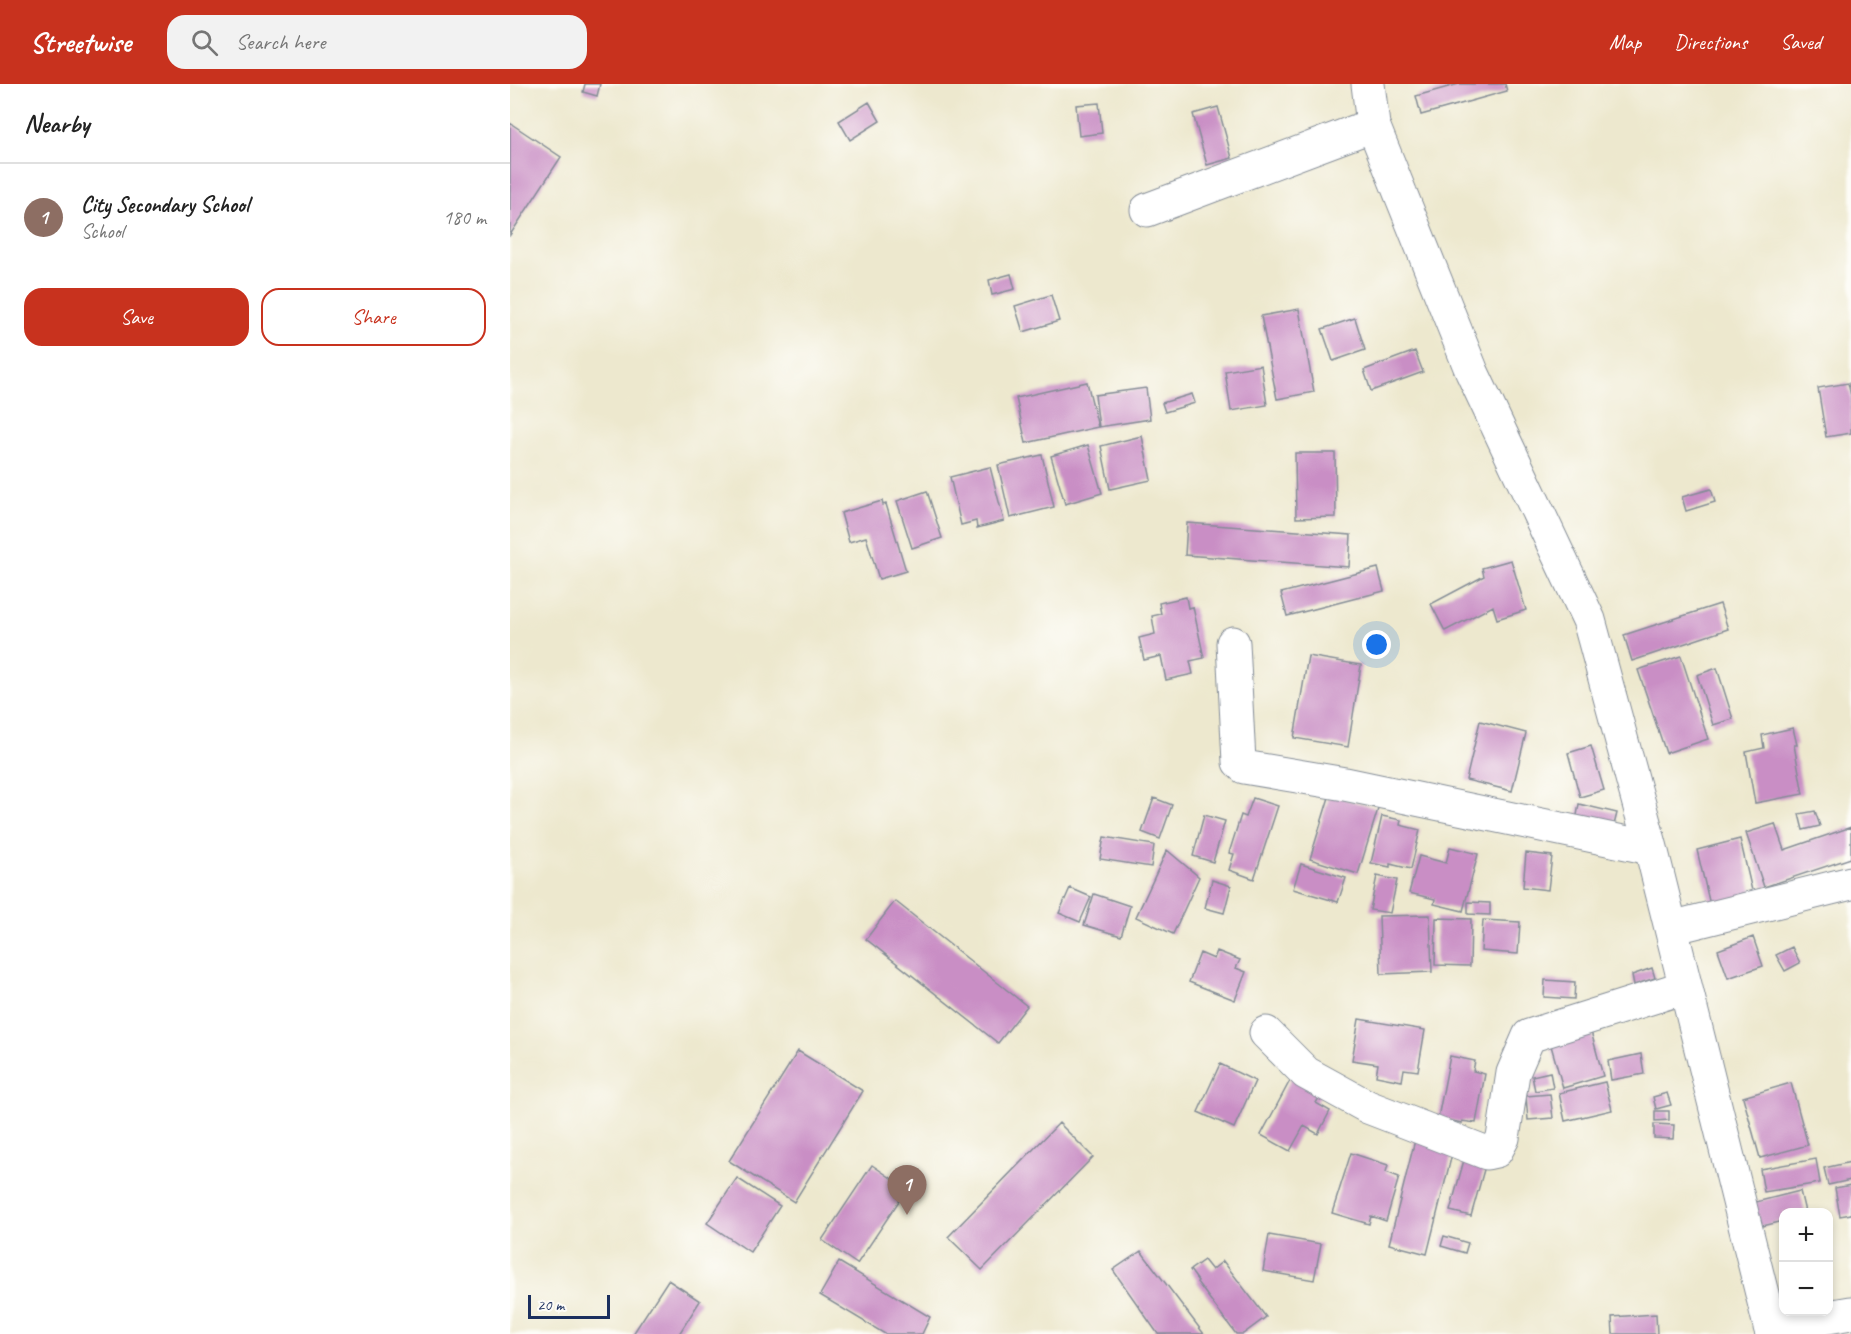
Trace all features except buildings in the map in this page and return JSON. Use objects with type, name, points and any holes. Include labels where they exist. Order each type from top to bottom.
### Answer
[{"type":"street","points":[[1368,84],[1373,125],[1472,372],[1589,620],[1651,848],[1771,1330],[1851,1313]]},
{"type":"street","points":[[1147,210],[1373,125]]},
{"type":"street","points":[[1233,644],[1239,762],[1244,767],[1345,784],[1651,848]]},
{"type":"street","points":[[1671,928],[1851,883]]},
{"type":"street","points":[[1266,1033],[1306,1072],[1368,1107],[1487,1153],[1496,1151],[1503,1138],[1513,1073],[1529,1036],[1685,987]]},
{"type":"place","name":"City Secondary School","points":[[907,1215]]}]
